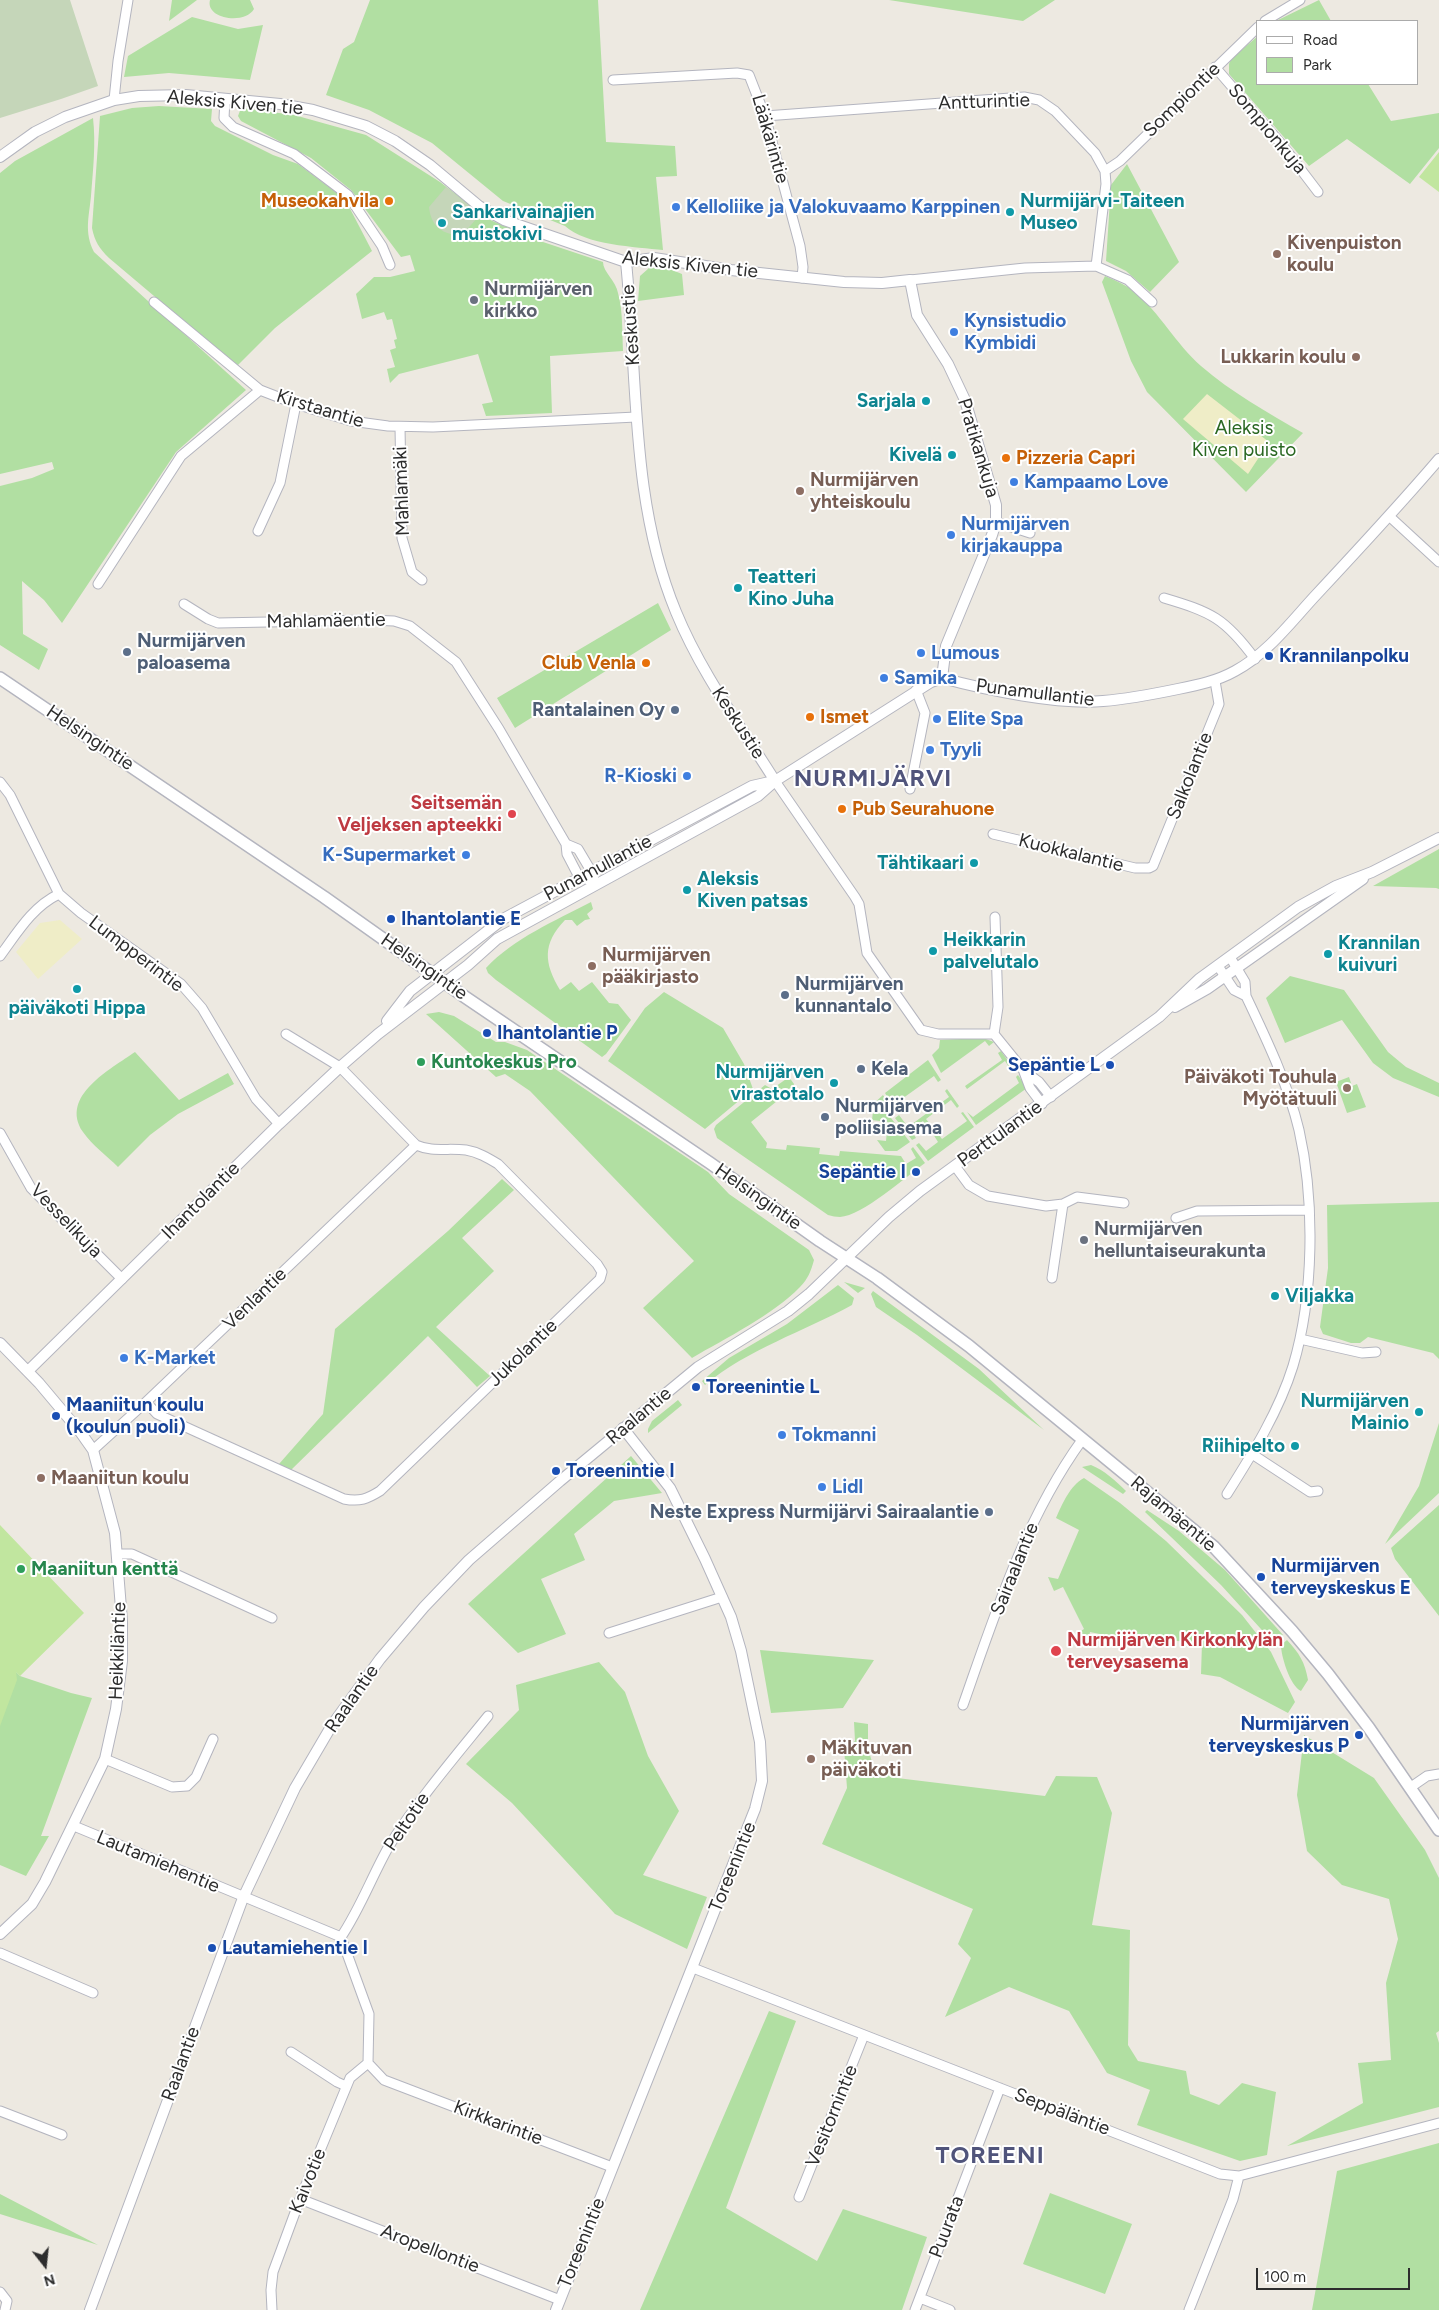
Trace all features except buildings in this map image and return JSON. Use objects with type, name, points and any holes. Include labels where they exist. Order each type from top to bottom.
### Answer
[{"type":"main road","name":"Helsingintie","points":[[0,678],[300,881],[432,974],[847,1258]]},
{"type":"main road","name":"Rajamäentie","points":[[847,1258],[962,1341],[1220,1554],[1292,1631],[1328,1674],[1411,1787],[1439,1830]]},
{"type":"street","points":[[114,100],[128,0]]},
{"type":"street","points":[[1267,20],[1300,0]]},
{"type":"street","name":"Sompiontie","points":[[1105,171],[1120,161],[1256,29]]},
{"type":"street","name":"Sompionkuja","points":[[1215,67],[1283,146],[1318,192]]},
{"type":"street","name":"Lääkärintie","points":[[613,80],[737,73],[748,75],[765,116],[800,246],[803,267],[802,278]]},
{"type":"street","name":"Aleksis Kiven tie","points":[[0,158],[35,132],[65,117],[114,100],[139,96],[186,95],[280,104],[313,110],[366,126],[395,140],[479,206],[504,220],[626,262],[654,258],[802,278],[882,283],[1025,268],[1096,266],[1128,280],[1152,302]]},
{"type":"street","name":"Antturintie","points":[[765,116],[1024,97],[1039,100],[1055,111],[1095,153],[1105,171]]},
{"type":"street","points":[[225,99],[224,118],[233,127],[294,154],[348,195],[382,246],[390,265]]},
{"type":"street","points":[[1096,266],[1106,184],[1105,171]]},
{"type":"street","name":"Keskustie","points":[[626,262],[636,417],[651,531],[675,610],[694,652],[775,781],[859,904],[867,953],[921,1030],[938,1034],[994,1034]]},
{"type":"street","name":"Pratikankuja","points":[[910,280],[917,315],[948,364],[964,400],[996,505],[996,522],[946,646],[942,678]]},
{"type":"street","points":[[154,302],[260,390]]},
{"type":"street","name":"Kirstaantie","points":[[98,584],[181,456],[260,390],[296,404],[351,420],[400,427],[636,417]]},
{"type":"street","points":[[258,531],[280,483],[296,404]]},
{"type":"street","name":"Mahlamäki","points":[[400,427],[402,538],[412,572],[422,580]]},
{"type":"street","name":"Punamullantie","points":[[445,982],[497,939],[758,796],[775,781],[916,690],[942,678],[1023,694],[1071,700],[1102,701],[1165,692],[1215,681],[1255,659],[1389,516],[1439,459]]},
{"type":"street","points":[[1389,516],[1439,562]]},
{"type":"street","points":[[996,522],[1030,533]]},
{"type":"street","points":[[1164,598],[1195,608],[1226,624],[1255,659]]},
{"type":"street","name":"Mahlamäentie","points":[[184,604],[208,619],[218,622],[394,620],[410,626],[456,662],[499,729],[566,844],[567,854],[579,878]]},
{"type":"street","name":"Salkolantie","points":[[1149,868],[1153,866],[1219,704],[1215,681]]},
{"type":"street","points":[[910,790],[925,713],[916,690]]},
{"type":"street","name":"Punamullantie","points":[[432,974],[503,919],[752,786],[775,781]]},
{"type":"street","name":"Lumpperintie","points":[[0,782],[10,794],[59,894],[81,914],[181,984],[202,1008],[256,1099],[279,1124]]},
{"type":"street","name":"Kuokkalantie","points":[[993,834],[1135,868],[1149,868]]},
{"type":"street","name":"Perttulantie","points":[[847,1258],[888,1217],[1159,1017],[1199,980],[1298,907],[1336,886],[1372,872],[1439,838]]},
{"type":"street","name":"Mahlamäentie","points":[[566,844],[578,850],[598,883]]},
{"type":"street","name":"Perttulantie","points":[[1159,1017],[1207,990],[1372,872]]},
{"type":"street","points":[[579,878],[598,883]]},
{"type":"street","points":[[0,956],[32,914],[48,899],[59,894]]},
{"type":"street","points":[[995,917],[998,1007],[994,1034],[1024,1071],[1030,1088],[1046,1100]]},
{"type":"street","points":[[1228,1494],[1252,1454],[1280,1400],[1300,1339],[1309,1269],[1306,1165],[1298,1128],[1285,1087],[1246,996],[1245,982],[1230,957]]},
{"type":"street","points":[[1218,966],[1234,990],[1246,996]]},
{"type":"street","name":"Ihantolantie","points":[[378,1034],[410,991],[432,974]]},
{"type":"street","name":"Ihantolantie","points":[[28,1371],[279,1124],[340,1067],[378,1034],[445,982]]},
{"type":"street","points":[[286,1034],[340,1067],[416,1145]]},
{"type":"street","name":"Vesselikuja","points":[[0,1133],[31,1188],[122,1279]]},
{"type":"street","name":"Venlantie","points":[[93,1450],[416,1145]]},
{"type":"street","name":"Jukolantie","points":[[146,1402],[157,1414],[336,1496],[357,1502],[368,1499],[380,1491],[600,1279],[602,1272],[596,1264],[498,1164],[482,1154],[465,1150],[424,1148],[416,1145]]},
{"type":"street","points":[[955,1166],[970,1185],[988,1196],[1046,1206],[1063,1204],[1078,1198],[1124,1203]]},
{"type":"street","points":[[1052,1278],[1063,1204]]},
{"type":"street","points":[[1176,1218],[1197,1211],[1308,1210]]},
{"type":"street","name":"Raalantie","points":[[90,2310],[243,1898],[295,1788],[332,1725],[380,1659],[424,1607],[469,1560],[624,1428],[698,1368],[788,1311],[847,1258]]},
{"type":"street","points":[[1300,1339],[1362,1353],[1376,1352]]},
{"type":"street","name":"Heikkiläntie","points":[[0,1343],[28,1371],[81,1433],[93,1450],[115,1533],[122,1621],[122,1661],[116,1709],[105,1759],[74,1826],[32,1904],[0,1934]]},
{"type":"street","name":"Toreenintie","points":[[556,2310],[755,1809],[762,1781],[760,1742],[756,1718],[741,1651],[722,1597],[670,1488],[624,1428]]},
{"type":"street","name":"Sairaalantie","points":[[962,1705],[1008,1579],[1032,1526],[1067,1461],[1082,1440]]},
{"type":"street","points":[[1252,1454],[1310,1492],[1318,1491]]},
{"type":"street","points":[[117,1554],[132,1554],[272,1618]]},
{"type":"street","points":[[609,1633],[722,1597]]},
{"type":"street","name":"Peltotie","points":[[341,1937],[350,1924],[376,1869],[417,1804],[488,1716]]},
{"type":"street","points":[[105,1759],[172,1787],[187,1786],[196,1777],[213,1739]]},
{"type":"street","points":[[1411,1787],[1427,1776],[1439,1774]]},
{"type":"street","name":"Lautamiehentie","points":[[74,1826],[243,1898]]},
{"type":"street","points":[[243,1898],[341,1937],[369,2014],[368,2063]]},
{"type":"street","points":[[0,1953],[93,1993]]},
{"type":"street","name":"Seppäläntie","points":[[692,1968],[1220,2174],[1239,2176],[1439,2123]]},
{"type":"street","name":"Vesitornintie","points":[[799,2196],[864,2035]]},
{"type":"street","points":[[291,2052],[346,2086]]},
{"type":"street","name":"Kirkkarintie","points":[[368,2063],[384,2080],[612,2167]]},
{"type":"street","name":"Kaivotie","points":[[272,2310],[271,2290],[273,2272],[300,2199],[346,2086],[354,2072],[368,2063]]},
{"type":"street","name":"Puurata","points":[[915,2310],[1000,2088]]},
{"type":"street","points":[[0,2111],[62,2135]]},
{"type":"street","points":[[1189,2310],[1233,2199],[1239,2176]]},
{"type":"street","name":"Aropellontie","points":[[300,2199],[560,2300]]},
{"type":"street","points":[[0,2292],[6,2301],[5,2310]]},
{"type":"street","points":[[920,2298],[950,2310]]},
{"type":"green space","points":[[0,0],[70,0],[98,86],[0,118]]},
{"type":"green space","points":[[172,0],[197,0],[169,21]]},
{"type":"green space","points":[[210,0],[250,0],[254,9],[243,17],[227,18],[214,12],[210,6]]},
{"type":"green space","points":[[370,0],[598,0],[606,142],[675,146],[677,176],[656,177],[663,250],[598,241],[503,201],[432,143],[369,110],[326,95],[343,49],[354,42]]},
{"type":"green space","points":[[889,0],[1055,0],[1023,21]]},
{"type":"green space","points":[[1319,0],[1330,20],[1278,20]]},
{"type":"green space","points":[[192,17],[238,29],[263,25],[250,80],[169,73],[124,77],[128,56]]},
{"type":"green space","points":[[1256,38],[1256,85],[1369,85],[1391,121],[1439,113],[1439,148],[1410,184],[1347,139],[1309,166],[1229,74],[1231,59]]},
{"type":"green space","points":[[159,106],[212,109],[211,121],[215,126],[273,155],[298,164],[345,199],[372,251],[275,328],[237,366],[109,258],[98,245],[93,233],[100,116],[132,108]]},
{"type":"green space","points":[[241,108],[294,115],[366,135],[440,182],[488,219],[537,240],[603,262],[605,269],[615,284],[620,300],[623,351],[550,356],[552,413],[486,416],[482,404],[493,402],[478,354],[399,374],[390,383],[387,369],[395,367],[390,350],[396,348],[394,340],[397,339],[392,319],[387,320],[384,312],[362,319],[356,294],[374,277],[390,277],[415,271],[410,255],[401,257],[351,190],[311,158],[241,121],[238,116]]},
{"type":"green space","points":[[93,118],[94,157],[88,231],[94,252],[246,390],[176,452],[62,623],[44,600],[22,581],[23,634],[48,649],[39,670],[0,645],[0,486],[32,478],[54,469],[52,462],[0,474],[0,173],[15,161]]},
{"type":"green space","points":[[1439,152],[1439,192],[1419,177]]},
{"type":"green space","points":[[1127,164],[1179,262],[1150,292],[1126,271],[1106,261],[1111,185]]},
{"type":"green space","points":[[446,187],[479,213],[479,216],[462,235],[455,235],[439,228],[435,225],[430,214],[429,207]]},
{"type":"green space","points":[[649,268],[667,268],[682,274],[684,295],[638,301],[640,276]]},
{"type":"green space","name":"Aleksis Kiven puisto","points":[[1105,276],[1128,287],[1144,300],[1192,357],[1213,376],[1250,402],[1303,433],[1246,492],[1147,392],[1131,361],[1102,282]]},
{"type":"green space","points":[[658,603],[671,630],[515,728],[497,698]]},
{"type":"green space","points":[[1439,849],[1439,889],[1373,886]]},
{"type":"green space","points":[[591,902],[593,909],[587,914],[590,919],[577,926],[572,920],[565,920],[552,937],[549,946],[548,962],[560,990],[571,982],[579,991],[592,982],[609,1003],[618,1004],[631,1020],[602,1057],[496,980],[488,973],[486,968],[497,957],[522,939]]},
{"type":"green space","points":[[1290,976],[1344,990],[1388,1052],[1406,1067],[1439,1083],[1439,1097],[1393,1078],[1373,1063],[1342,1020],[1285,1043],[1266,998]]},
{"type":"green space","points":[[664,992],[723,1028],[744,1064],[753,1089],[705,1129],[608,1061],[645,1008]]},
{"type":"green space","points":[[439,1012],[454,1016],[496,1042],[505,1042],[527,1050],[708,1172],[729,1194],[809,1250],[814,1260],[805,1281],[777,1307],[692,1358],[643,1308],[694,1261],[530,1091],[505,1074],[496,1077],[426,1014]]},
{"type":"green space","points":[[983,1038],[994,1042],[989,1046],[985,1041],[941,1073],[932,1055],[939,1048],[940,1040]]},
{"type":"green space","points":[[1001,1051],[1011,1065],[1009,1067],[1005,1061],[967,1089],[965,1086],[1002,1060],[998,1053]]},
{"type":"green space","points":[[135,1052],[179,1100],[228,1073],[234,1084],[178,1114],[150,1135],[118,1167],[83,1132],[77,1119],[78,1107],[83,1095],[91,1085]]},
{"type":"green space","points":[[928,1060],[941,1080],[938,1082],[934,1076],[892,1106],[896,1112],[893,1115],[888,1110],[889,1100],[885,1093]]},
{"type":"green space","points":[[1018,1075],[1027,1088],[976,1125],[967,1112],[973,1117],[1019,1083],[1016,1077]]},
{"type":"green space","points":[[789,1077],[794,1084],[792,1089],[751,1122],[767,1143],[766,1148],[786,1150],[787,1145],[820,1148],[819,1154],[839,1156],[840,1151],[901,1156],[906,1164],[916,1158],[911,1149],[913,1147],[925,1163],[860,1210],[840,1217],[828,1215],[717,1138],[714,1129],[716,1125],[765,1085],[772,1089]]},
{"type":"green space","points":[[1349,1077],[1352,1086],[1357,1084],[1366,1107],[1347,1113],[1336,1082]]},
{"type":"green space","points":[[947,1089],[959,1106],[957,1108],[951,1100],[926,1119],[930,1124],[927,1127],[923,1121],[910,1129],[916,1138],[912,1140],[895,1118],[899,1115],[908,1127],[949,1097],[945,1091]]},
{"type":"green space","points":[[883,1095],[886,1100],[885,1108],[871,1106]]},
{"type":"green space","points":[[873,1111],[887,1113],[910,1142],[897,1151],[885,1151],[877,1140],[886,1141],[888,1122],[872,1120]]},
{"type":"green space","points":[[963,1112],[974,1127],[928,1161],[916,1145],[919,1143],[926,1151],[938,1142],[933,1134],[936,1131],[942,1139],[967,1121],[961,1113]]},
{"type":"green space","points":[[502,1179],[514,1190],[462,1238],[494,1271],[436,1327],[490,1376],[477,1387],[428,1336],[291,1470],[279,1464],[323,1414],[335,1329],[448,1231]]},
{"type":"green space","points":[[1439,1202],[1439,1359],[1433,1353],[1368,1337],[1360,1343],[1351,1343],[1323,1334],[1320,1327],[1328,1268],[1327,1205]]},
{"type":"green space","points":[[844,1282],[865,1288],[858,1293]]},
{"type":"green space","points":[[838,1285],[854,1298],[852,1305],[757,1351],[722,1372],[705,1385],[702,1381],[729,1358],[787,1324]]},
{"type":"green space","points":[[873,1291],[979,1369],[1044,1430],[917,1335],[876,1307],[871,1294]]},
{"type":"green space","points":[[678,1400],[682,1405],[648,1433],[652,1421]]},
{"type":"green space","points":[[1439,1423],[1439,1493],[1385,1544],[1419,1486]]},
{"type":"green space","points":[[631,1456],[662,1493],[614,1501],[574,1534],[585,1560],[541,1579],[566,1634],[518,1653],[468,1604]]},
{"type":"green space","points":[[1091,1465],[1105,1473],[1126,1491],[1123,1494],[1082,1467]]},
{"type":"green space","points":[[1084,1478],[1120,1503],[1166,1541],[1242,1615],[1271,1652],[1295,1702],[1288,1713],[1220,1677],[1201,1674],[1202,1643],[1140,1638],[1124,1634],[1119,1638],[1090,1632],[1088,1641],[1079,1638],[1076,1634],[1084,1629],[1063,1587],[1054,1591],[1048,1577],[1058,1579],[1079,1530],[1056,1518],[1071,1490]]},
{"type":"green space","points":[[1439,1505],[1439,1616],[1395,1559],[1391,1548]]},
{"type":"green space","points":[[1147,1510],[1179,1531],[1225,1570],[1283,1635],[1278,1639],[1270,1639],[1221,1585],[1145,1512]]},
{"type":"green space","name":"Maaniitun kenttä","points":[[0,1525],[84,1613],[20,1676],[16,1672],[17,1680],[0,1726]]},
{"type":"green space","points":[[1287,1640],[1301,1658],[1307,1674],[1308,1680],[1301,1691],[1293,1683],[1284,1663],[1281,1645]]},
{"type":"green space","points":[[760,1650],[874,1660],[843,1708],[771,1713]]},
{"type":"green space","points":[[0,1655],[20,1676],[92,1698],[41,1836],[49,1836],[26,1876],[0,1865]]},
{"type":"green space","points":[[599,1662],[625,1692],[648,1756],[679,1811],[643,1875],[707,1897],[687,1949],[615,1914],[512,1803],[466,1764],[519,1710],[516,1685]]},
{"type":"green space","points":[[854,1722],[868,1724],[868,1748],[874,1769],[897,1778],[1045,1796],[1056,1776],[1097,1777],[1112,1813],[1092,1925],[1130,1930],[1128,2045],[1138,2061],[1186,2071],[1190,2094],[1219,2105],[1242,2083],[1276,2092],[1267,2155],[1240,2161],[1137,2125],[1150,2090],[1107,2073],[1069,2011],[1009,1987],[945,2017],[971,1958],[958,1944],[973,1909],[822,1844],[847,1788],[844,1748],[855,1741]]},
{"type":"green space","points":[[1304,1735],[1374,1778],[1425,1850],[1439,1878],[1439,2031],[1436,2033],[1439,2043],[1439,2107],[1287,2146],[1363,2103],[1358,2063],[1391,2060],[1386,1983],[1398,1939],[1389,1899],[1342,1885],[1307,1851],[1297,1795]]},
{"type":"green space","points":[[769,2011],[796,2021],[726,2208],[817,2261],[843,2209],[927,2237],[902,2310],[640,2310]]},
{"type":"green space","points":[[1439,2143],[1439,2310],[1312,2310],[1337,2171]]},
{"type":"green space","points":[[1050,2193],[1132,2224],[1105,2294],[1023,2264]]},
{"type":"green space","points":[[0,2194],[98,2245],[0,2214]]},
{"type":"sand","points":[[1207,394],[1269,442],[1248,474],[1183,419]]},
{"type":"sand","points":[[60,920],[82,939],[38,979],[16,952],[40,923]]},
{"type":"place","name":"Museokahvila","points":[[389,201]]},
{"type":"place","name":"Kelloliike ja Valokuvaamo Karppinen","points":[[676,207]]},
{"type":"place","name":"Nurmijärvi-Taiteen Museo","points":[[1010,212]]},
{"type":"place","name":"Sankarivainajien muistokivi","points":[[442,223]]},
{"type":"place","name":"Kivenpuiston koulu","points":[[1277,254]]},
{"type":"place","name":"Nurmijärven kirkko","points":[[474,300]]},
{"type":"place","name":"Kynsistudio Kymbidi","points":[[954,332]]},
{"type":"place","name":"Lukkarin koulu","points":[[1356,357]]},
{"type":"place","name":"Sarjala","points":[[926,401]]},
{"type":"place","name":"Kivelä","points":[[952,455]]},
{"type":"place","name":"Pizzeria Capri","points":[[1006,458]]},
{"type":"place","name":"Kampaamo Love","points":[[1014,482]]},
{"type":"place","name":"Nurmijärven yhteiskoulu","points":[[800,491]]},
{"type":"place","name":"Nurmijärven kirjakauppa","points":[[951,535]]},
{"type":"place","name":"Teatteri Kino Juha","points":[[738,588]]},
{"type":"place","name":"Nurmijärven paloasema","points":[[127,652]]},
{"type":"place","name":"Lumous","points":[[921,653]]},
{"type":"place","name":"Krannilanpolku","points":[[1269,656]]},
{"type":"place","name":"Club Venla","points":[[646,663]]},
{"type":"place","name":"Samika","points":[[884,678]]},
{"type":"place","name":"Rantalainen Oy","points":[[675,710]]},
{"type":"place","name":"Ismet","points":[[810,717]]},
{"type":"place","name":"Elite Spa","points":[[937,719]]},
{"type":"place","name":"Tyyli","points":[[930,750]]},
{"type":"place","name":"R-Kioski","points":[[687,776]]},
{"type":"place","name":"Pub Seurahuone","points":[[842,809]]},
{"type":"place","name":"Seitsemän Veljeksen apteekki","points":[[512,814]]},
{"type":"place","name":"K-Supermarket","points":[[466,855]]},
{"type":"place","name":"Tähtikaari","points":[[974,863]]},
{"type":"place","name":"Aleksis Kiven patsas","points":[[687,890]]},
{"type":"place","name":"Ihantolantie E","points":[[391,919]]},
{"type":"place","name":"Heikkarin palvelutalo","points":[[933,951]]},
{"type":"place","name":"Krannilan kuivuri","points":[[1328,954]]},
{"type":"place","name":"Nurmijärven pääkirjasto","points":[[592,966]]},
{"type":"place","name":"päiväkoti Hippa","points":[[77,989]]},
{"type":"place","name":"Nurmijärven kunnantalo","points":[[785,995]]},
{"type":"place","name":"Ihantolantie P","points":[[487,1033]]},
{"type":"place","name":"Kuntokeskus Pro","points":[[421,1062]]},
{"type":"place","name":"Sepäntie L","points":[[1110,1065]]},
{"type":"place","name":"Kela","points":[[861,1069]]},
{"type":"place","name":"Nurmijärven virastotalo","points":[[834,1083]]},
{"type":"place","name":"Päiväkoti Touhula Myötätuuli","points":[[1347,1088]]},
{"type":"place","name":"Nurmijärven poliisiasema","points":[[825,1117]]},
{"type":"place","name":"Sepäntie I","points":[[916,1172]]},
{"type":"place","name":"Nurmijärven helluntaiseurakunta","points":[[1084,1240]]},
{"type":"place","name":"Viljakka","points":[[1275,1296]]},
{"type":"place","name":"K-Market","points":[[124,1358]]},
{"type":"place","name":"Toreenintie L","points":[[696,1387]]},
{"type":"place","name":"Nurmijärven Mainio","points":[[1419,1412]]},
{"type":"place","name":"Maaniitun koulu (koulun puoli)","points":[[56,1416]]},
{"type":"place","name":"Tokmanni","points":[[782,1435]]},
{"type":"place","name":"Riihipelto","points":[[1295,1446]]},
{"type":"place","name":"Toreenintie I","points":[[556,1471]]},
{"type":"place","name":"Maaniitun koulu","points":[[41,1478]]},
{"type":"place","name":"Lidl","points":[[822,1487]]},
{"type":"place","name":"Neste Express Nurmijärvi Sairaalantie","points":[[989,1512]]},
{"type":"place","name":"Maaniitun kenttä","points":[[21,1569]]},
{"type":"place","name":"Nurmijärven terveyskeskus E","points":[[1261,1577]]},
{"type":"place","name":"Nurmijärven Kirkonkylän terveysasema","points":[[1056,1651]]},
{"type":"place","name":"Nurmijärven terveyskeskus P","points":[[1359,1735]]},
{"type":"place","name":"Mäkituvan päiväkoti","points":[[811,1759]]},
{"type":"place","name":"Lautamiehentie I","points":[[212,1948]]},
{"type":"district","name":"NURMIJÄRVI","points":[[873,779]]},
{"type":"district","name":"TOREENI","points":[[990,2156]]}]
